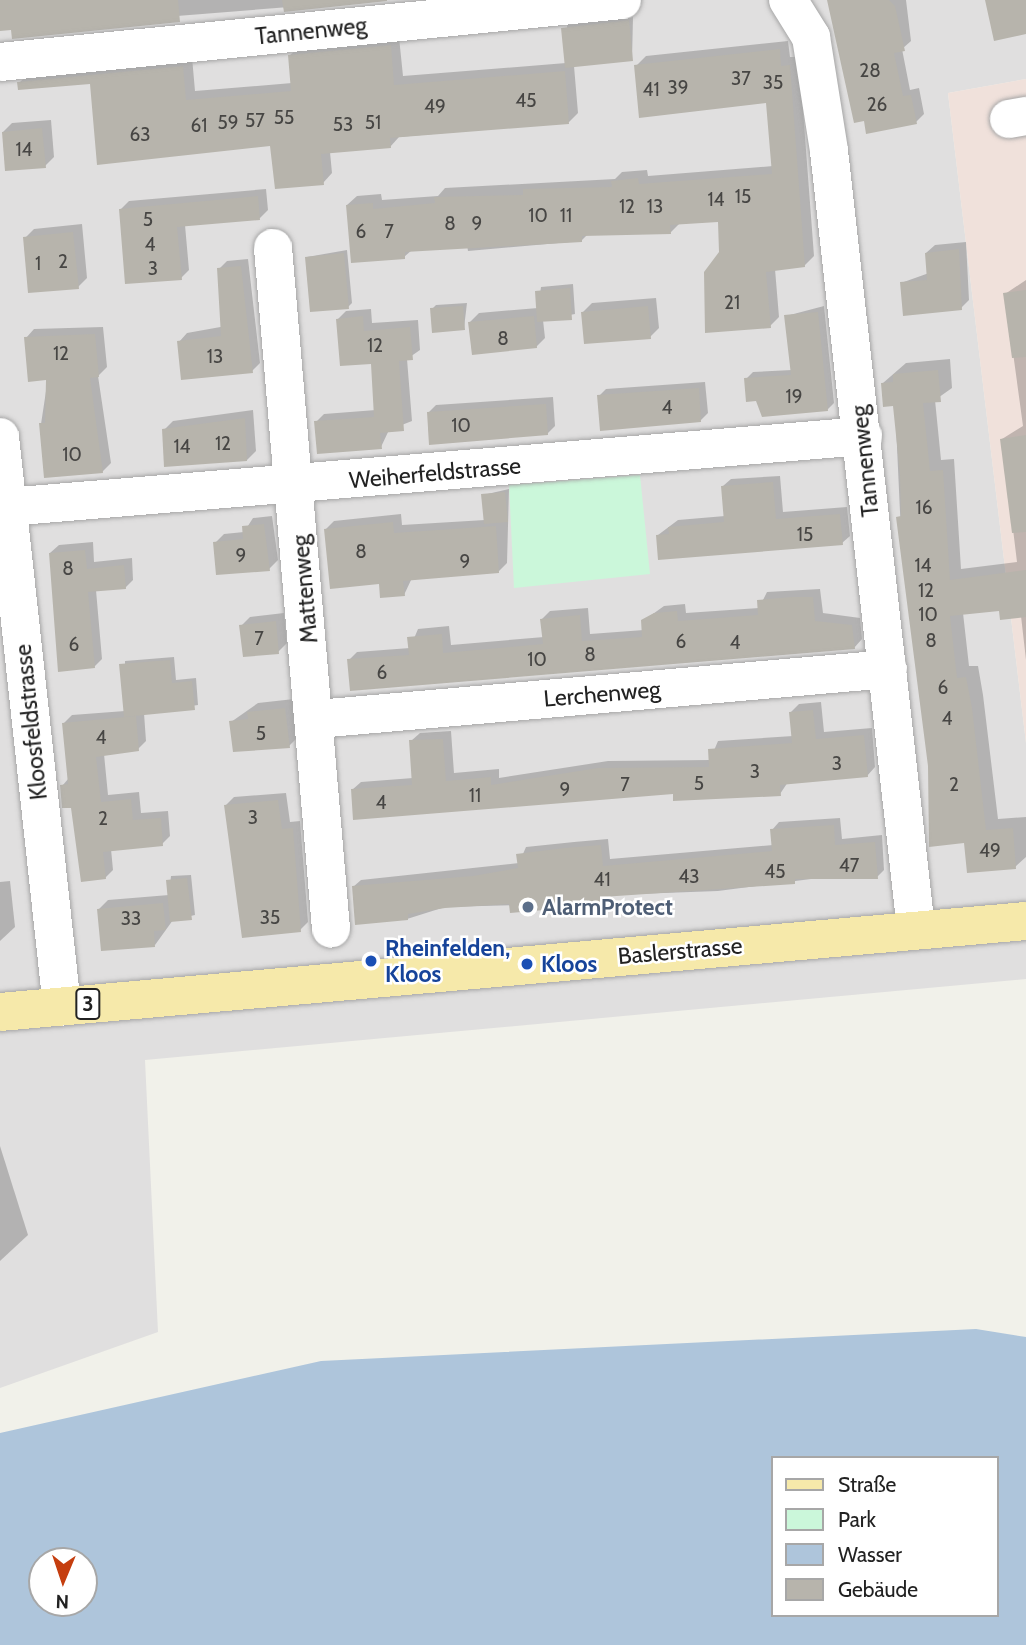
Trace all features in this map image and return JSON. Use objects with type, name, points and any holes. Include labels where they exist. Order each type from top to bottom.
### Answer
[{"type":"main road","name":"Baslerstrasse","points":[[0,1012],[1026,921]]},
{"type":"street","name":"Tannenweg","points":[[0,62],[622,0]]},
{"type":"street","name":"Tannenweg","points":[[789,0],[811,37],[863,436],[916,929]]},
{"type":"street","name":"Mattenweg","points":[[273,248],[317,719],[331,929]]},
{"type":"street","name":"Weiherfeldstrasse","points":[[7,507],[863,436]]},
{"type":"street","name":"Kloosfeldstrasse","points":[[0,437],[62,1007]]},
{"type":"street","name":"Lerchenweg","points":[[317,719],[888,668]]},
{"type":"shaded area","points":[[0,0],[1026,0],[1026,79],[948,93],[1026,743],[1026,979],[145,1060],[158,1332],[0,1388]]},
{"type":"shaded area","points":[[1026,79],[1026,743],[948,93]]},
{"type":"green space","points":[[640,475],[650,574],[514,588],[509,485]]},
{"type":"water","points":[[976,1329],[1026,1337],[1026,1645],[0,1645],[0,1433],[321,1361]]},
{"type":"building","points":[[0,0],[178,0],[180,22],[12,39],[11,30],[0,31]]},
{"type":"building","points":[[282,0],[387,0],[387,1],[284,12]]},
{"type":"building","points":[[827,0],[889,0],[895,6],[905,51],[894,53],[903,96],[911,95],[917,124],[866,134],[864,121],[854,123]]},
{"type":"building","points":[[985,0],[1026,0],[1026,34],[994,41]]},
{"type":"building","points":[[629,20],[633,61],[565,68],[561,28]]},
{"type":"building","points":[[391,45],[394,85],[565,71],[569,124],[390,138],[391,148],[321,154],[324,185],[275,189],[270,146],[97,165],[90,84],[18,90],[17,82],[183,66],[186,100],[291,91],[288,55]]},
{"type":"building","points":[[780,49],[781,66],[790,65],[805,267],[766,272],[771,328],[705,333],[704,272],[719,252],[718,222],[670,225],[671,234],[582,236],[582,242],[405,252],[405,259],[351,263],[346,205],[373,203],[373,209],[435,203],[434,197],[523,195],[523,189],[612,187],[611,181],[638,178],[639,184],[772,174],[766,103],[639,118],[634,65]]},
{"type":"building","points":[[42,128],[46,168],[5,171],[2,132]]},
{"type":"building","points":[[258,196],[260,220],[177,227],[182,280],[125,284],[119,209]]},
{"type":"building","points":[[73,232],[79,289],[28,293],[23,237]]},
{"type":"building","points":[[959,249],[962,310],[903,316],[900,282],[927,280],[925,253]]},
{"type":"building","points":[[344,253],[349,309],[310,312],[305,257]]},
{"type":"building","points":[[241,266],[253,373],[181,380],[177,341],[221,336],[217,268]]},
{"type":"building","points":[[570,288],[572,320],[537,322],[535,291]]},
{"type":"building","points":[[1026,290],[1026,357],[1012,358],[1003,293]]},
{"type":"building","points":[[463,306],[465,330],[432,333],[430,308]]},
{"type":"building","points":[[648,306],[651,339],[584,344],[581,312]]},
{"type":"building","points":[[818,312],[828,411],[762,417],[756,401],[746,402],[744,378],[791,375],[784,315]]},
{"type":"building","points":[[363,316],[364,331],[410,327],[413,360],[399,361],[404,431],[380,433],[382,449],[317,454],[314,421],[374,417],[371,364],[340,366],[336,319]]},
{"type":"building","points":[[534,316],[537,348],[472,355],[468,322]]},
{"type":"building","points":[[95,334],[99,377],[90,378],[103,473],[44,478],[39,423],[45,423],[46,380],[28,382],[24,337]]},
{"type":"building","points":[[938,370],[941,402],[923,403],[930,471],[943,470],[950,580],[1026,570],[1026,617],[1000,620],[999,611],[950,616],[957,678],[966,677],[972,708],[986,830],[1013,828],[1016,869],[967,873],[964,843],[929,847],[928,766],[896,517],[901,516],[900,474],[893,406],[883,407],[881,383],[893,382],[893,374]]},
{"type":"building","points":[[699,388],[701,422],[600,431],[597,395]]},
{"type":"building","points":[[546,404],[548,435],[429,445],[427,412]]},
{"type":"building","points":[[245,418],[247,461],[164,467],[162,429]]},
{"type":"building","points":[[1026,435],[1026,532],[1012,533],[1000,439]]},
{"type":"building","points":[[773,482],[776,519],[840,514],[843,545],[658,560],[656,535],[669,534],[668,527],[724,522],[721,486]]},
{"type":"building","points":[[505,492],[508,522],[484,524],[481,494]]},
{"type":"building","points":[[393,522],[394,533],[496,526],[499,573],[403,581],[405,596],[380,598],[379,584],[330,589],[324,529]]},
{"type":"building","points":[[264,524],[270,571],[216,575],[213,542],[243,539],[242,526]]},
{"type":"building","points":[[85,550],[87,569],[124,565],[126,589],[88,592],[95,668],[58,672],[49,553]]},
{"type":"building","points":[[813,597],[815,621],[852,625],[855,649],[350,691],[347,659],[409,655],[407,637],[442,634],[443,653],[543,644],[540,619],[580,615],[582,641],[642,637],[641,620],[654,613],[677,611],[678,621],[758,615],[757,600]]},
{"type":"building","points":[[276,621],[279,654],[243,657],[239,625]]},
{"type":"building","points":[[170,660],[172,683],[192,681],[195,710],[124,717],[119,664]]},
{"type":"building","points":[[285,708],[290,748],[233,752],[229,721],[248,719],[247,712]]},
{"type":"building","points":[[813,710],[816,739],[864,735],[868,777],[780,785],[781,796],[673,801],[673,794],[353,820],[351,789],[412,785],[409,740],[443,739],[446,781],[491,777],[491,785],[598,768],[709,767],[708,749],[792,743],[789,712]]},
{"type":"building","points":[[136,716],[139,751],[96,757],[101,802],[131,799],[133,820],[161,818],[163,846],[103,852],[106,879],[81,882],[71,808],[62,808],[60,785],[68,784],[62,723]]},
{"type":"building","points":[[278,800],[282,829],[293,828],[301,932],[242,938],[224,805]]},
{"type":"building","points":[[834,825],[835,845],[875,842],[878,879],[795,879],[795,884],[602,897],[602,905],[510,913],[509,904],[445,908],[408,914],[408,920],[355,925],[352,886],[473,876],[518,868],[516,854],[601,845],[603,866],[772,851],[770,829]]},
{"type":"building","points":[[187,878],[192,920],[170,922],[166,880]]},
{"type":"building","points":[[163,903],[166,930],[154,931],[155,947],[101,951],[97,909]]},
{"type":"place","name":"AlarmProtect","points":[[528,907]]},
{"type":"place","name":"Rheinfelden, Kloos","points":[[371,961]]},
{"type":"place","name":"Kloos","points":[[527,964]]}]
